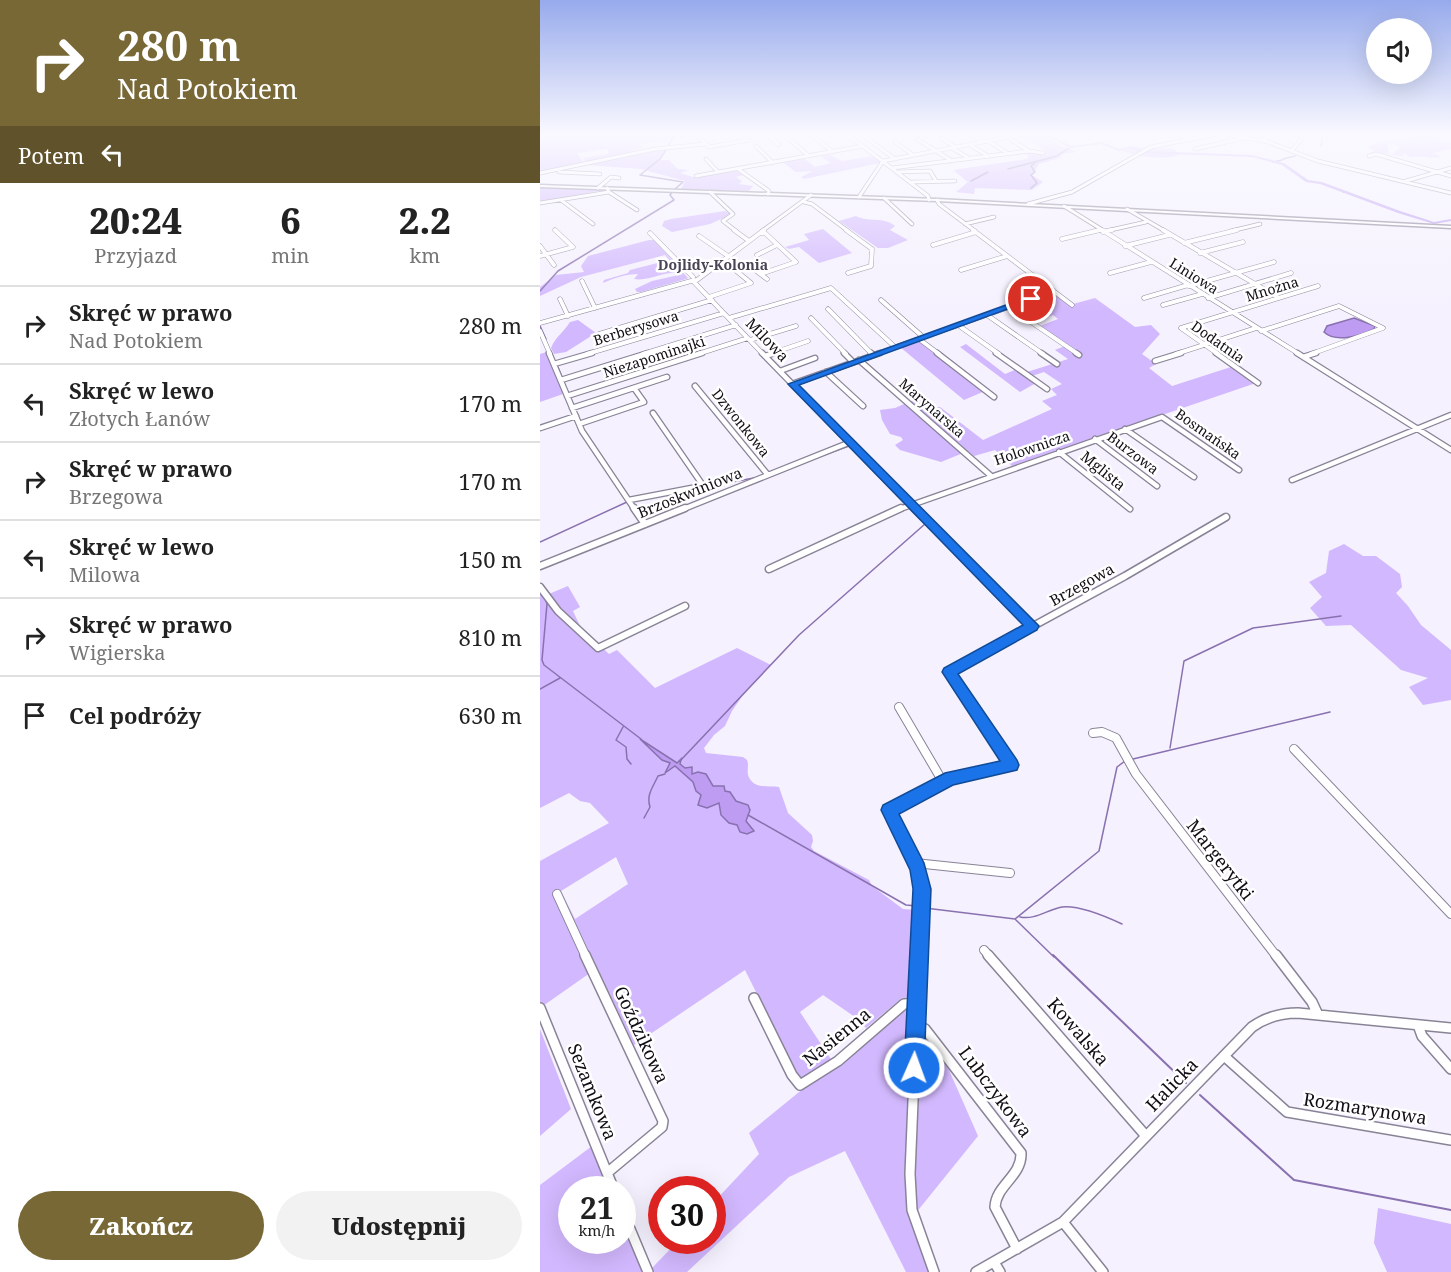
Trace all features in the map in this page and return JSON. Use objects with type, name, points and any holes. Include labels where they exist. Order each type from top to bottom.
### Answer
[{"type":"highway","points":[[749,193],[1028,204],[1451,227]]},
{"type":"street","points":[[540,203],[592,193]]},
{"type":"street","points":[[613,193],[637,210]]},
{"type":"street","points":[[710,193],[733,214],[723,221],[749,241]]},
{"type":"street","points":[[858,197],[861,193]]},
{"type":"street","points":[[925,193],[929,200]]},
{"type":"street","points":[[1028,204],[1069,193]]},
{"type":"street","points":[[540,323],[694,280],[812,195]]},
{"type":"street","points":[[884,198],[912,224]]},
{"type":"street","points":[[561,200],[593,224]]},
{"type":"street","points":[[937,200],[939,204],[1072,305]]},
{"type":"street","points":[[804,202],[812,204],[872,249],[871,266],[848,273]]},
{"type":"street","name":"Liniowa","points":[[1064,206],[1451,450]]},
{"type":"street","points":[[1126,209],[1279,298]]},
{"type":"street","points":[[965,224],[994,217]]},
{"type":"street","points":[[1062,239],[1146,222]]},
{"type":"street","points":[[1184,243],[1260,224]]},
{"type":"street","points":[[540,256],[572,248],[573,246],[555,230]]},
{"type":"street","points":[[933,245],[976,232]]},
{"type":"street","points":[[761,233],[796,263],[761,273]]},
{"type":"street","name":"Milowa","points":[[650,234],[848,443],[1032,626]]},
{"type":"street","points":[[1125,246],[1169,235]]},
{"type":"street","points":[[699,236],[728,256]]},
{"type":"street","points":[[1200,253],[1243,242]]},
{"type":"street","points":[[757,255],[777,245]]},
{"type":"street","points":[[540,246],[554,265]]},
{"type":"street","points":[[961,270],[1007,256]]},
{"type":"street","points":[[598,334],[711,299],[751,283],[723,260]]},
{"type":"street","points":[[1110,273],[1152,262]]},
{"type":"street","points":[[1144,298],[1274,262]]},
{"type":"street","points":[[756,270],[767,279]]},
{"type":"street","points":[[1208,298],[1291,273]]},
{"type":"street","points":[[582,281],[595,308]]},
{"type":"street","name":"Mnożna","points":[[1232,312],[1318,286]]},
{"type":"street","points":[[729,318],[827,288],[835,290],[896,347]]},
{"type":"street","points":[[792,384],[1054,291]]},
{"type":"street","points":[[1163,305],[1202,294]]},
{"type":"street","points":[[560,299],[567,316]]},
{"type":"street","points":[[881,300],[921,338],[994,397]]},
{"type":"street","points":[[1155,361],[1339,306],[1383,328],[1303,357]]},
{"type":"street","points":[[1009,307],[1079,355]]},
{"type":"street","points":[[828,309],[873,355]]},
{"type":"street","name":"Dodatnia","points":[[1232,312],[1181,328],[1258,382]]},
{"type":"street","name":"Berberysowa","points":[[554,364],[724,313]]},
{"type":"street","points":[[987,315],[1057,364]]},
{"type":"street","points":[[811,318],[853,362]]},
{"type":"street","points":[[561,380],[736,325]]},
{"type":"street","points":[[958,325],[1047,389]]},
{"type":"street","name":"Niezapominajki","points":[[567,396],[796,326]]},
{"type":"street","points":[[540,332],[579,424],[645,524]]},
{"type":"street","points":[[765,356],[808,341]]},
{"type":"street","points":[[540,352],[548,350]]},
{"type":"street","points":[[780,371],[815,358]]},
{"type":"street","name":"Marynarska","points":[[859,360],[990,475]]},
{"type":"street","points":[[826,372],[864,406]]},
{"type":"street","points":[[572,408],[667,377]]},
{"type":"street","name":"Dzwonkowa","points":[[695,386],[768,475]]},
{"type":"street","points":[[579,424],[644,402],[634,388]]},
{"type":"street","points":[[629,500],[697,487],[702,484],[652,413]]},
{"type":"street","points":[[1292,480],[1451,415]]},
{"type":"street","points":[[540,428],[576,416]]},
{"type":"street","name":"Holownicza","points":[[769,569],[910,504],[1162,417]]},
{"type":"street","name":"Bosmańska","points":[[1162,417],[1239,471]]},
{"type":"street","points":[[1125,429],[1194,477]]},
{"type":"street","name":"Burzowa","points":[[1095,440],[1157,486]]},
{"type":"street","name":"Brzoskwiniowa","points":[[540,566],[848,443]]},
{"type":"street","name":"Mglista","points":[[1059,452],[1130,509]]},
{"type":"street","name":"Brzegowa","points":[[943,782],[1011,765],[949,672],[1226,517]]},
{"type":"street","points":[[540,587],[558,611],[598,648],[685,606]]},
{"type":"street","points":[[899,707],[943,782],[889,810],[915,864],[922,889],[910,1174],[912,1210],[934,1272]]},
{"type":"street","name":"Margerytki","points":[[1094,732],[1117,736],[1136,774],[1312,1002],[1318,1015]]},
{"type":"street","points":[[1294,749],[1451,914]]},
{"type":"street","points":[[915,864],[922,862],[1010,873]]},
{"type":"street","name":"Goździkowa","points":[[557,894],[663,1121],[662,1126],[607,1173]]},
{"type":"street","name":"Kowalska","points":[[984,950],[1146,1136]]},
{"type":"street","name":"Nasienna","points":[[754,998],[792,1075],[800,1085],[808,1082],[839,1058],[904,1004],[916,1003]]},
{"type":"street","name":"Sezamkowa","points":[[540,1008],[608,1176]]},
{"type":"street","name":"Halicka","points":[[976,1272],[1064,1222],[1252,1027],[1271,1016],[1292,1012],[1451,1028]]},
{"type":"street","name":"Lubczykowa","points":[[915,1025],[925,1029],[1021,1153],[1020,1166],[994,1200],[995,1207],[1017,1249]]},
{"type":"street","points":[[1422,1025],[1422,1036],[1451,1070]]},
{"type":"street","name":"Rozmarynowa","points":[[1224,1056],[1287,1112],[1451,1140]]},
{"type":"street","points":[[1064,1222],[1103,1272]]},
{"type":"street","points":[[636,1243],[648,1272]]},
{"type":"street","points":[[994,1262],[1000,1272]]},
{"type":"shaded area","points":[[540,193],[587,193],[540,202]]},
{"type":"shaded area","points":[[725,211],[730,214],[710,224],[672,232],[662,226],[664,221],[671,219]]},
{"type":"shaded area","points":[[856,216],[890,223],[895,226],[890,230],[908,240],[888,248],[878,248],[839,221]]},
{"type":"shaded area","points":[[823,229],[852,253],[819,263],[799,247],[789,249],[785,247],[809,240],[804,234]]},
{"type":"shaded area","points":[[654,240],[688,278],[641,292],[635,289],[652,281],[683,274],[671,273],[646,279],[634,279],[638,274],[634,274],[603,283],[604,280],[628,273],[630,270],[669,260],[665,255],[581,277],[540,296],[540,287],[556,275],[584,272],[581,266],[588,256]]},
{"type":"shaded area","points":[[1052,294],[1073,304],[1095,298],[1135,327],[1151,325],[1160,334],[1142,354],[1156,364],[1149,368],[1172,386],[1231,367],[1256,383],[1012,466],[995,450],[974,456],[968,451],[941,462],[900,450],[895,445],[903,440],[901,437],[890,434],[882,420],[880,410],[895,408],[918,398],[930,407],[940,407],[983,440],[1052,409],[1042,401],[1057,395],[1051,389],[1062,384],[1044,372],[1032,376],[1027,372],[1068,359],[1055,350],[1065,346],[1065,343],[1040,326],[1058,319],[1053,315],[1034,322],[1022,314],[1042,307],[1033,300]]},
{"type":"shaded area","points":[[1354,318],[1375,326],[1374,329],[1356,336],[1341,338],[1324,332],[1327,326]]},
{"type":"shaded area","points":[[578,320],[596,333],[566,352],[554,354],[551,348],[555,341],[570,322]]},
{"type":"shaded area","points":[[919,341],[985,391],[964,400],[900,347]]},
{"type":"shaded area","points":[[966,344],[1005,374],[1017,369],[1036,383],[1020,392],[960,347]]},
{"type":"shaded area","points":[[547,352],[563,394],[540,402],[540,354]]},
{"type":"shaded area","points":[[1344,544],[1363,556],[1376,556],[1400,574],[1402,587],[1396,593],[1421,625],[1451,650],[1451,700],[1423,705],[1409,687],[1428,678],[1401,670],[1351,625],[1326,626],[1310,608],[1322,597],[1309,582],[1326,573],[1329,551]]},
{"type":"shaded area","points":[[568,586],[580,607],[573,611],[580,626],[609,654],[617,650],[655,688],[737,648],[771,665],[745,692],[725,726],[704,748],[706,753],[743,757],[747,760],[748,775],[753,783],[779,787],[788,813],[812,835],[811,847],[814,851],[869,880],[872,886],[903,909],[918,910],[912,997],[902,998],[866,1028],[855,1017],[823,995],[800,1012],[836,1067],[904,1009],[910,1009],[909,1032],[921,1034],[949,1070],[978,1136],[911,1219],[929,1272],[906,1272],[845,1151],[789,1177],[726,1236],[726,1189],[759,1154],[749,1133],[804,1088],[745,970],[634,1045],[597,968],[540,1008],[540,861],[609,823],[590,803],[580,801],[569,793],[540,808],[540,591],[544,596]],"holes":[[[616,857],[628,884],[575,919],[561,891]]]},
{"type":"shaded area","points":[[640,739],[677,763],[681,759],[680,764],[685,768],[692,767],[692,774],[698,772],[706,774],[713,786],[724,786],[725,791],[730,792],[736,801],[748,805],[750,810],[746,821],[754,831],[747,834],[740,832],[737,825],[729,823],[721,815],[719,803],[707,808],[698,805],[701,795],[696,791],[693,782],[675,766],[665,773],[670,763],[662,760]]},
{"type":"shaded area","points":[[540,1029],[571,1109],[540,1136]]},
{"type":"shaded area","points":[[592,1146],[604,1176],[558,1176],[558,1254],[635,1254],[642,1272],[540,1272],[540,1185]]},
{"type":"shaded area","points":[[1378,1208],[1451,1224],[1451,1272],[1387,1272],[1374,1243]]},
{"type":"shaded area","points":[[665,1254],[706,1254],[687,1272],[654,1272],[652,1268]]},
{"type":"waterway","points":[[540,291],[558,271],[674,200],[671,193]]},
{"type":"waterway","points":[[1349,193],[1434,223],[1451,220]]},
{"type":"waterway","points":[[540,326],[546,339]]},
{"type":"waterway","points":[[557,365],[562,377]]},
{"type":"waterway","points":[[824,455],[849,446]]},
{"type":"waterway","points":[[699,488],[754,478]]},
{"type":"waterway","points":[[540,542],[627,502]]},
{"type":"waterway","points":[[680,761],[799,635],[925,524]]},
{"type":"waterway","points":[[545,598],[547,604],[542,660],[544,665],[641,739]]},
{"type":"waterway","points":[[1170,748],[1184,661],[1253,628],[1341,616]]},
{"type":"waterway","points":[[540,689],[560,678]]},
{"type":"waterway","points":[[1133,759],[1330,712]]},
{"type":"waterway","points":[[623,727],[616,740],[626,747],[627,759],[631,764]]},
{"type":"waterway","points":[[1015,919],[1099,851],[1117,767],[1125,761]]},
{"type":"waterway","points":[[644,818],[650,807],[649,795],[652,787],[658,776],[665,774]]},
{"type":"waterway","points":[[748,815],[906,905],[917,906]]},
{"type":"waterway","points":[[1020,917],[1036,916],[1056,908],[1069,907],[1093,912],[1122,924]]},
{"type":"waterway","points":[[925,908],[1015,919]]},
{"type":"waterway","points":[[1015,919],[1054,957]]},
{"type":"waterway","points":[[1053,955],[1186,1083]]},
{"type":"waterway","points":[[1200,1095],[1294,1180],[1451,1210]]},
{"type":"district","name":"Dojlidy-Kolonia","points":[[713,265]]},
{"type":"route","points":[[914,1068],[922,889],[918,869],[889,810],[950,778],[1011,765],[949,672],[1032,626],[792,384],[1031,299]]}]
